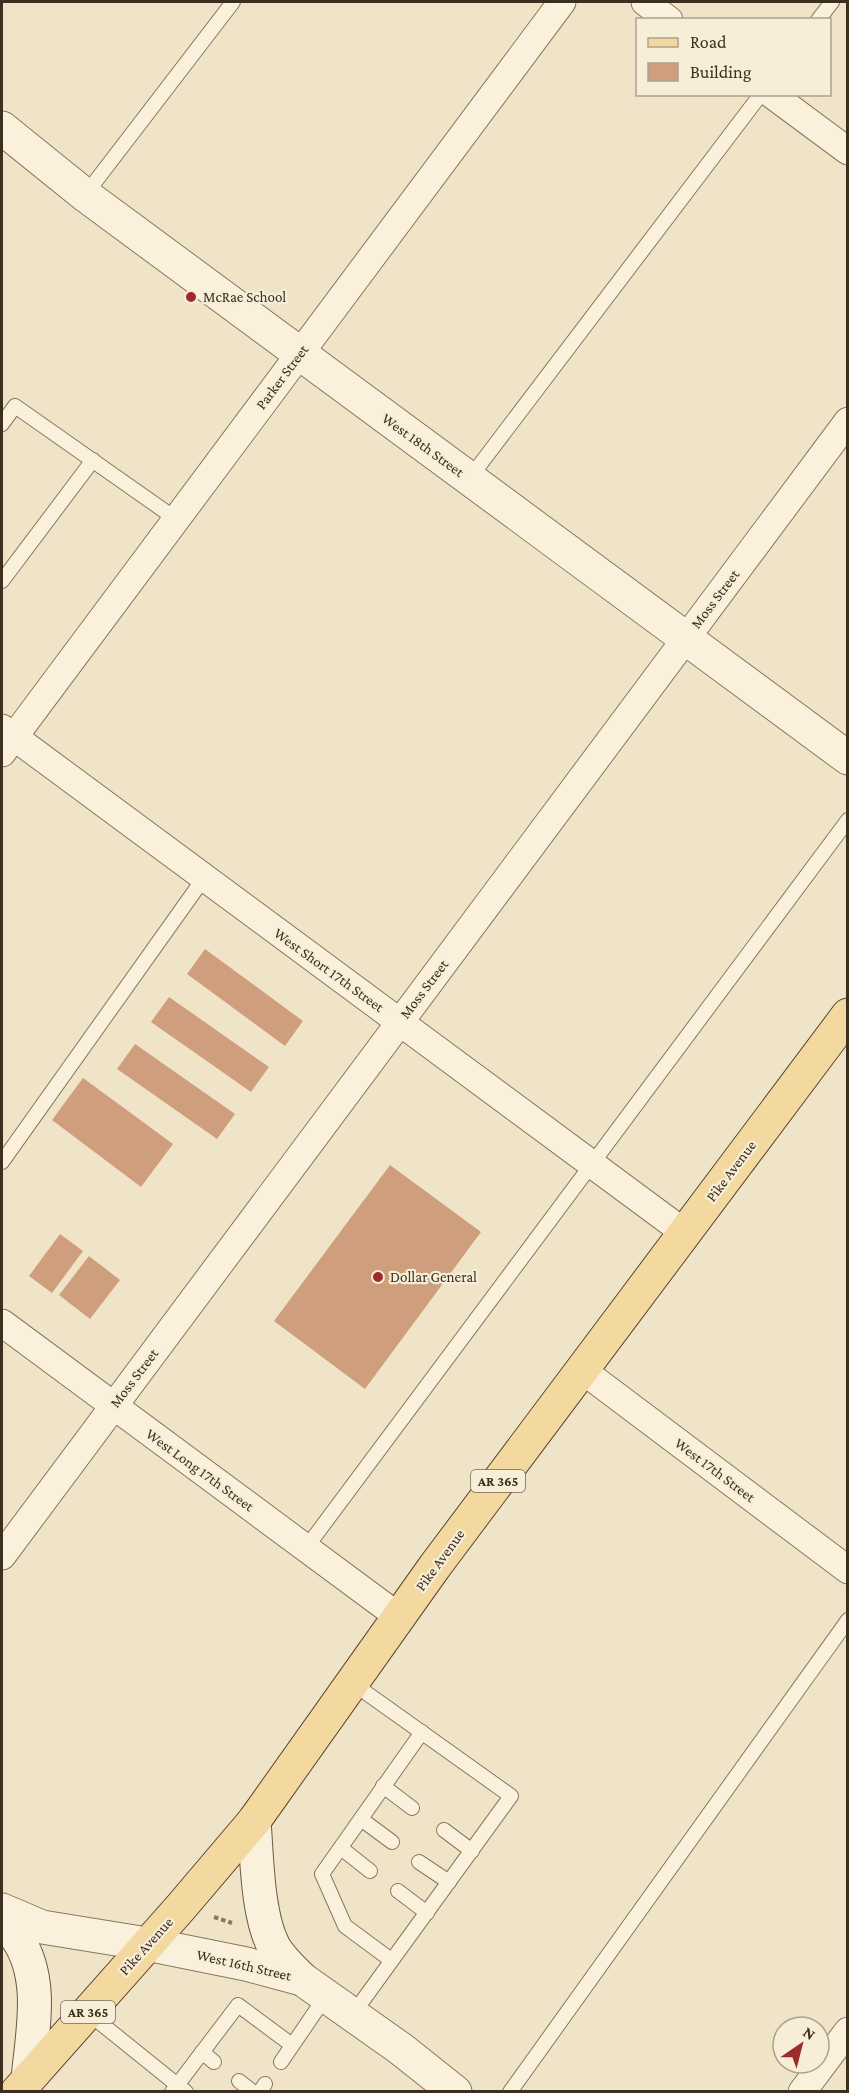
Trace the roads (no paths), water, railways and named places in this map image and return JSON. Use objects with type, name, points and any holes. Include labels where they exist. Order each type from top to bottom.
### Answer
[{"type":"main road","name":"Pike Avenue","points":[[29,2087],[88,2013],[254,1821],[351,1682],[848,1015]]},
{"type":"street","name":"Parker Street","points":[[5,739],[176,519],[562,2]]},
{"type":"street","points":[[645,2],[666,18]]},
{"type":"street","points":[[774,96],[848,151]]},
{"type":"street","name":"West 18th Street","points":[[2,128],[85,195],[848,758]]},
{"type":"street","name":"Moss Street","points":[[2,1556],[848,421]]},
{"type":"street","name":"West Short 17th Street","points":[[5,739],[204,878],[685,1233]]},
{"type":"street","name":"West Long 17th Street","points":[[2,1323],[399,1617]]},
{"type":"street","name":"West 17th Street","points":[[582,1370],[848,1570]]},
{"type":"street","points":[[254,1821],[262,1908],[270,1938],[284,1961],[314,1987]]},
{"type":"street","name":"West 16th Street","points":[[2,1910],[42,1927],[147,1944],[246,1964],[314,1987],[455,2091]]},
{"type":"street","points":[[2,1920],[17,1939],[28,1962],[36,1999],[29,2087]]},
{"type":"street","points":[[802,2091],[848,2031]]},
{"type":"lane","points":[[85,195],[233,2]]},
{"type":"lane","points":[[820,18],[832,2]]},
{"type":"lane","points":[[470,478],[759,96]]},
{"type":"lane","points":[[2,424],[15,406],[176,519]]},
{"type":"lane","points":[[2,581],[93,459]]},
{"type":"lane","points":[[306,1548],[848,820]]},
{"type":"lane","points":[[2,1162],[204,878]]},
{"type":"lane","points":[[510,2091],[848,1620]]},
{"type":"lane","points":[[351,1682],[511,1796],[353,2014]]},
{"type":"lane","points":[[391,1960],[345,1926],[322,1874],[422,1732]]},
{"type":"lane","points":[[383,1786],[412,1808]]},
{"type":"lane","points":[[361,1819],[392,1842]]},
{"type":"lane","points":[[444,1830],[472,1851]]},
{"type":"lane","points":[[340,1848],[370,1871]]},
{"type":"lane","points":[[419,1862],[449,1882]]},
{"type":"lane","points":[[398,1891],[427,1913]]},
{"type":"lane","points":[[280,2062],[292,2045],[314,1987]]},
{"type":"lane","points":[[88,2013],[179,2089],[202,2052],[238,2005],[292,2045]]},
{"type":"lane","points":[[202,2052],[214,2062]]},
{"type":"lane","points":[[239,2081],[253,2091]]},
{"type":"place","name":"McRae School","points":[[191,297]]},
{"type":"place","name":"Dollar General","points":[[378,1277]]}]
